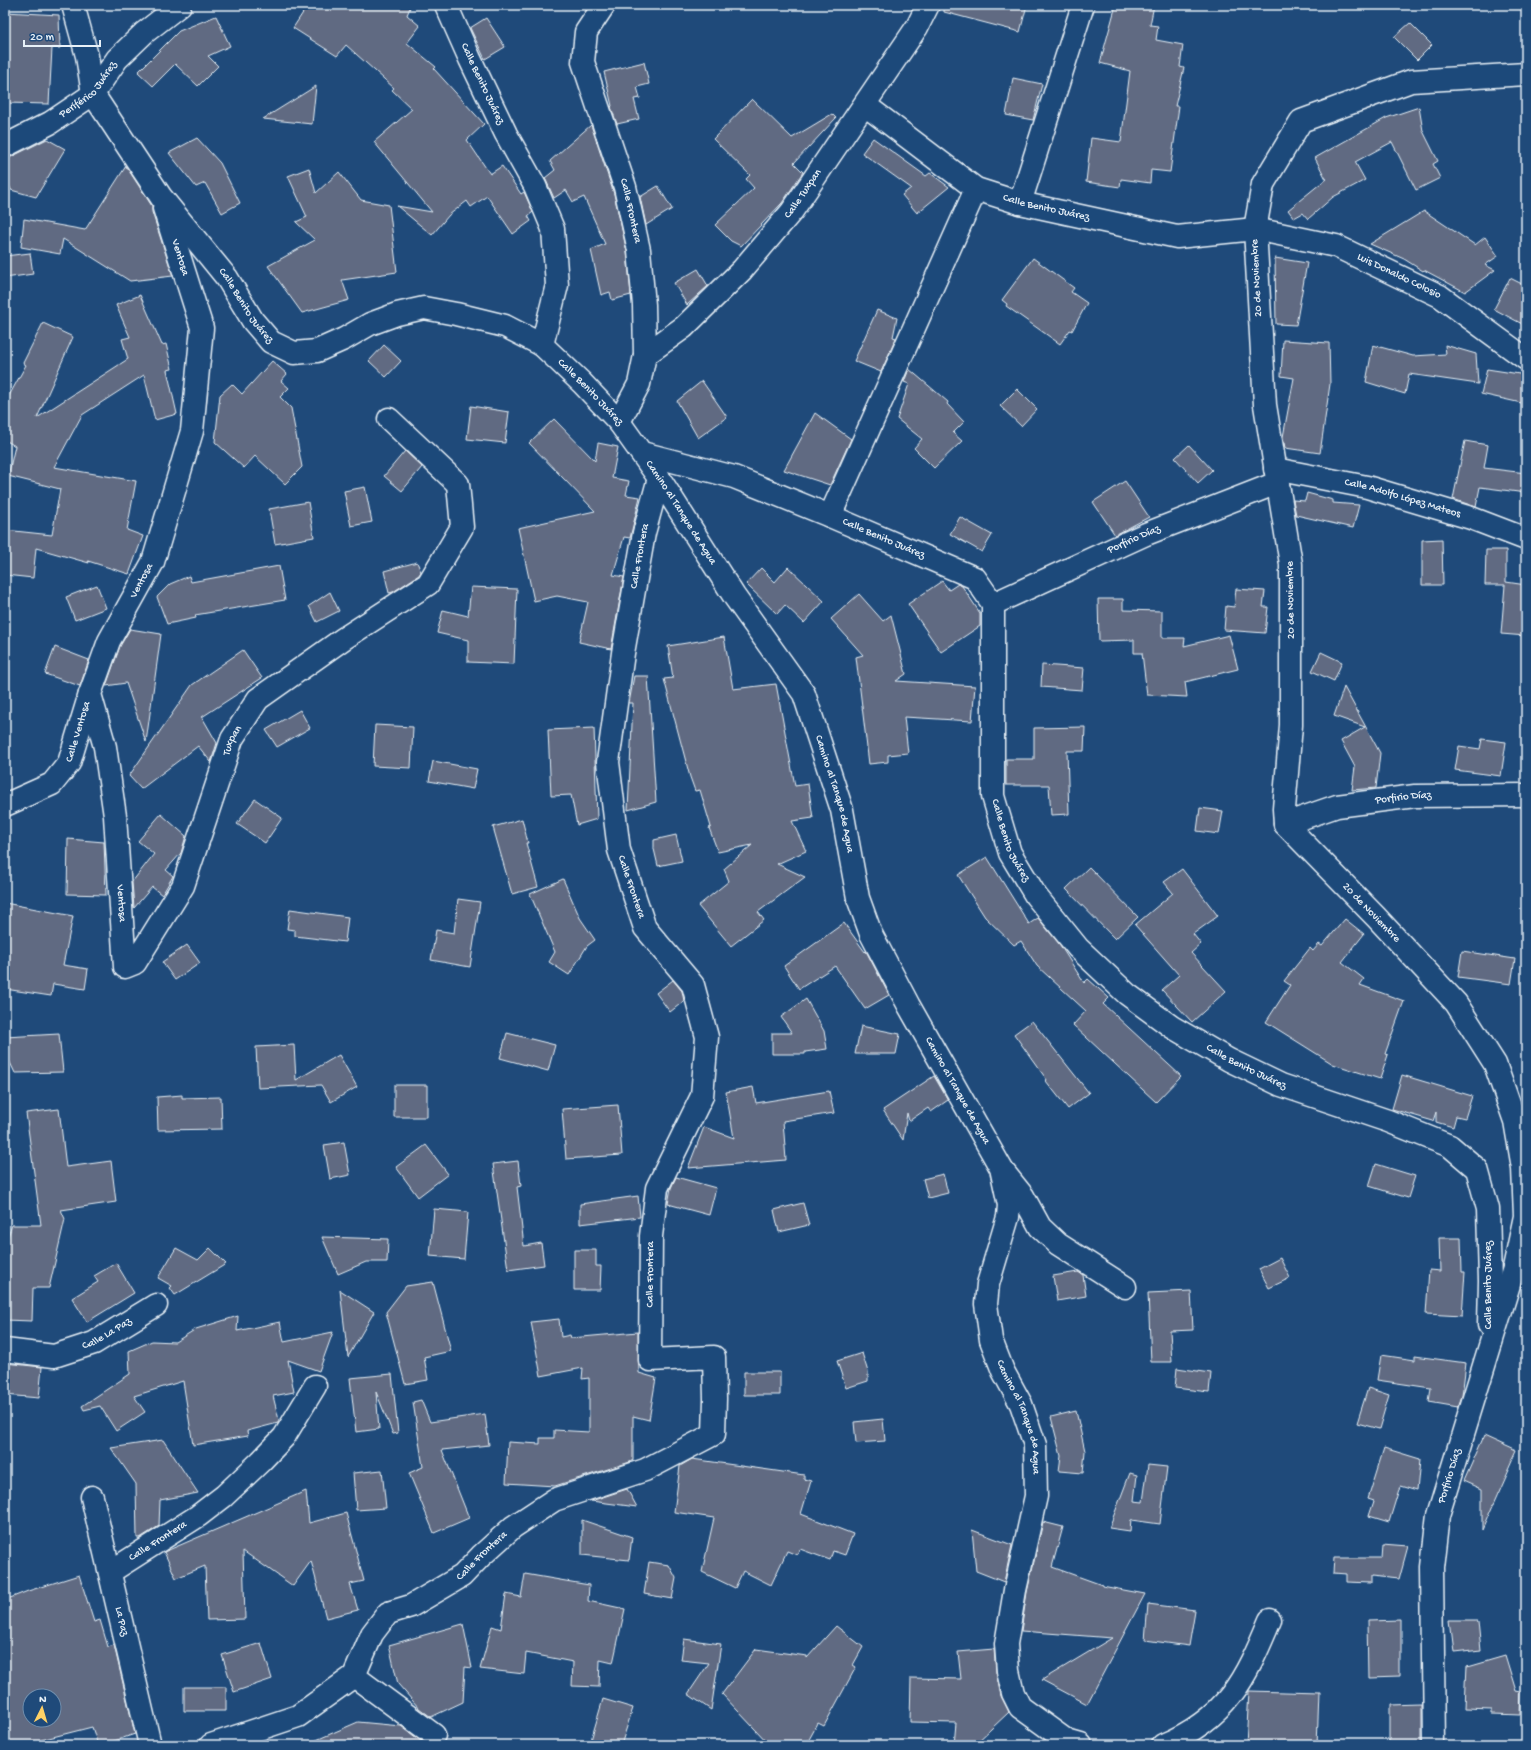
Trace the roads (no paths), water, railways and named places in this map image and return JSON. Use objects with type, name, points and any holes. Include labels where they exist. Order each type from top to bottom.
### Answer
[{"type":"street","points":[[72,5],[87,56],[93,94]]},
{"type":"street","name":"Periférico Juárez","points":[[5,146],[50,123],[93,94],[117,59],[144,33],[180,5]]},
{"type":"street","name":"Calle Benito Juárez","points":[[446,5],[470,60],[503,127],[535,186],[553,229],[557,285],[542,345]]},
{"type":"street","name":"Calle Frontera","points":[[604,5],[586,32],[583,62],[625,187],[638,243],[644,306],[645,355],[639,384],[619,422]]},
{"type":"street","name":"Calle Tuxpan","points":[[645,355],[684,327],[742,270],[792,211],[917,27],[928,5]]},
{"type":"street","points":[[1020,203],[1083,5]]},
{"type":"street","name":"20 de Noviembre","points":[[1525,1216],[1523,1168],[1515,1121],[1495,1064],[1456,1003],[1376,917],[1285,824],[1284,808],[1291,725],[1291,564],[1265,405],[1255,229],[1263,184],[1301,121],[1411,81],[1526,74]]},
{"type":"street","name":"Calle Benito Juárez","points":[[93,94],[161,197],[227,278],[253,321],[272,342],[294,353],[317,351],[344,339],[370,324],[397,314],[424,308],[505,326],[542,345],[582,383],[619,422],[642,453],[734,477],[975,578],[993,604],[993,796],[1010,853],[1036,896],[1078,948],[1127,994],[1172,1027],[1229,1060],[1281,1085],[1388,1121],[1450,1146],[1477,1169],[1488,1209],[1490,1281],[1488,1354]]},
{"type":"street","name":"Calle Benito Juárez","points":[[865,105],[976,189],[1020,203],[1177,237],[1255,229]]},
{"type":"street","points":[[830,516],[976,189]]},
{"type":"street","name":"Ventosa","points":[[125,967],[114,816],[105,747],[90,694],[109,641],[153,562],[192,431],[202,328],[161,197]]},
{"type":"street","name":"Luis Donaldo Colosio","points":[[1255,229],[1336,246],[1343,249],[1440,296],[1526,359]]},
{"type":"street","name":"Tuxpan","points":[[125,967],[135,963],[183,886],[232,739],[258,699],[343,639],[428,584],[462,527],[458,484],[389,419]]},
{"type":"street","name":"Camino al Tanque de Agua","points":[[642,453],[734,596],[804,694],[842,810],[858,898],[872,934],[909,1006],[1001,1168],[1009,1205],[1008,1217],[988,1284],[986,1304],[991,1340],[1003,1371],[1021,1404],[1035,1445],[1036,1496],[1015,1590],[1006,1644],[1008,1671],[1013,1693],[1020,1707],[1067,1741],[1081,1745]]},
{"type":"street","name":"Calle Adolfo López Mateos","points":[[1276,476],[1367,487],[1471,518],[1526,539]]},
{"type":"street","name":"Porfirio Díaz","points":[[993,604],[1276,476]]},
{"type":"street","name":"Calle Frontera","points":[[354,1676],[372,1634],[388,1613],[411,1606],[462,1576],[497,1540],[528,1517],[554,1500],[646,1470],[714,1434],[714,1357],[650,1360],[651,1236],[657,1188],[702,1096],[707,1037],[693,985],[645,928],[619,850],[608,762],[623,653],[644,533],[659,478]]},
{"type":"street","name":"Calle Ventosa","points":[[5,805],[52,784],[68,763],[90,694]]},
{"type":"street","name":"Porfirio Díaz","points":[[1285,824],[1337,806],[1415,796],[1526,795]]},
{"type":"street","points":[[1001,1168],[1023,1196],[1040,1227],[1058,1244],[1125,1287]]},
{"type":"street","name":"Porfirio Díaz","points":[[1434,1745],[1432,1567],[1438,1515],[1514,1268],[1525,1216]]},
{"type":"street","name":"Calle La Paz","points":[[5,1350],[54,1356],[94,1343],[156,1305]]},
{"type":"street","name":"Calle Frontera","points":[[110,1572],[198,1516],[224,1496],[284,1437],[315,1386]]},
{"type":"street","name":"La Paz","points":[[92,1498],[150,1745]]},
{"type":"street","points":[[1163,1745],[1195,1729],[1228,1701],[1252,1662],[1270,1620]]},
{"type":"street","points":[[220,1744],[298,1716],[354,1676],[434,1736]]}]
